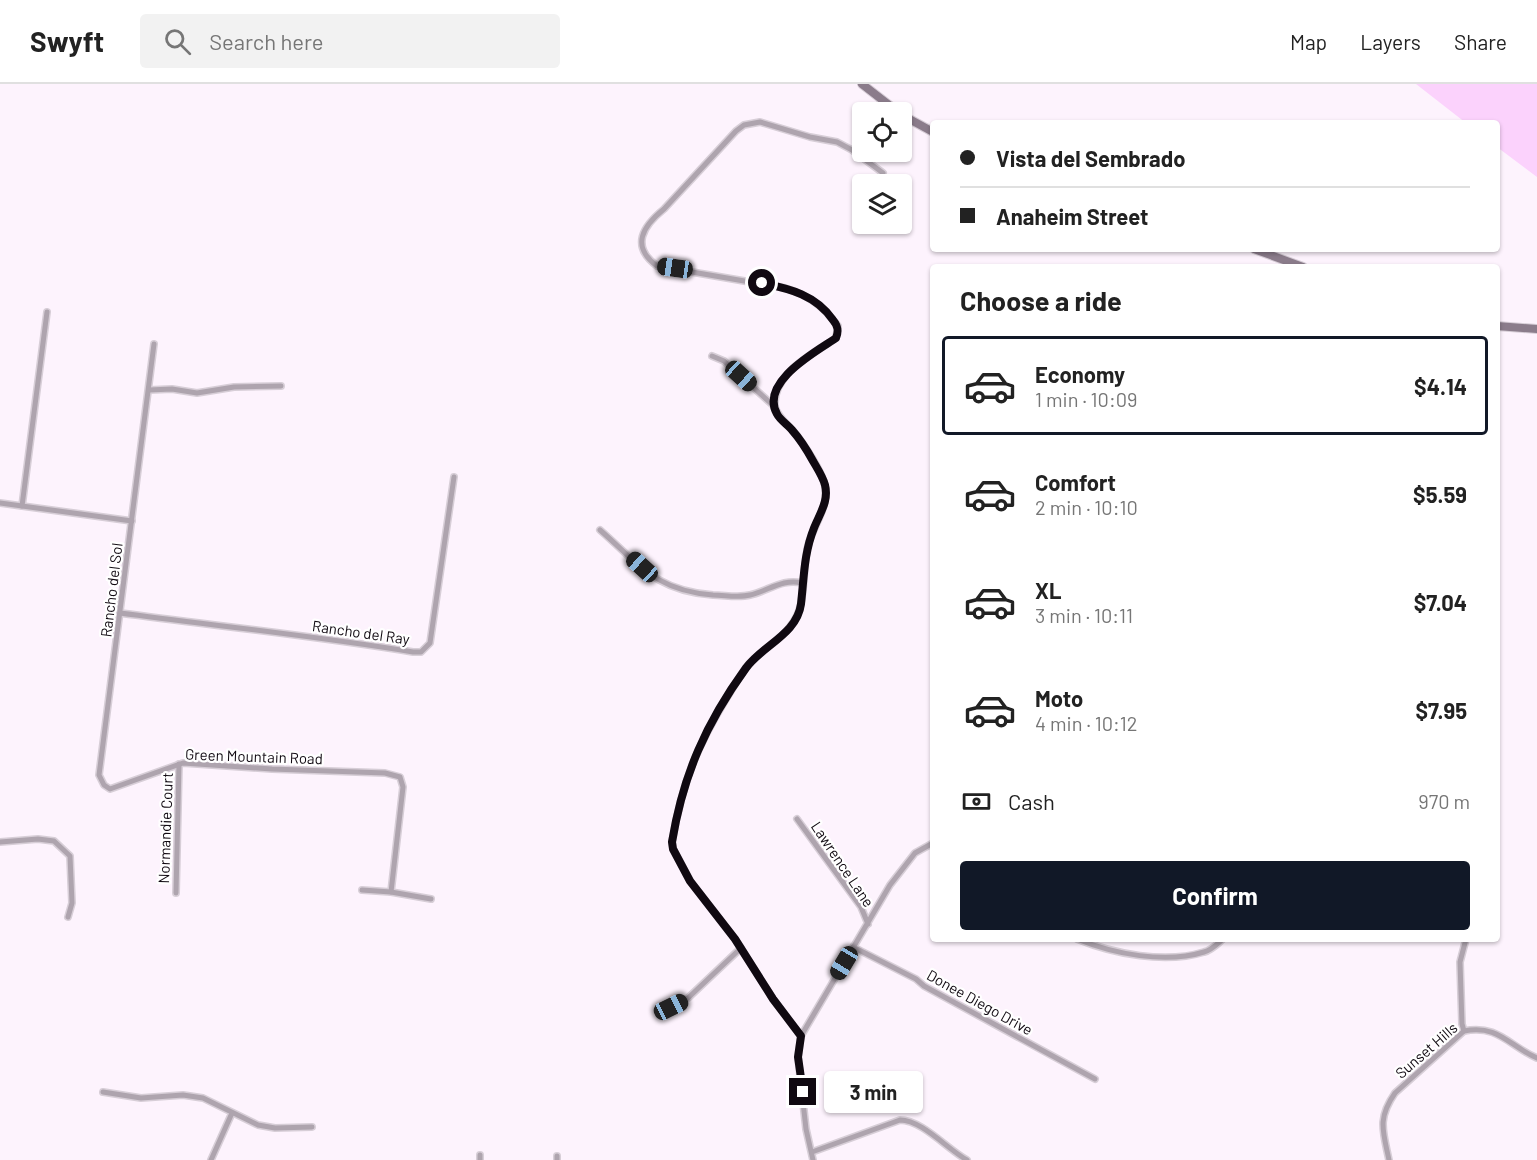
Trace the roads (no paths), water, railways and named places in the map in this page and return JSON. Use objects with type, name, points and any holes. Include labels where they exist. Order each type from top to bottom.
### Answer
[{"type":"main road","points":[[862,84],[885,102]]},
{"type":"main road","points":[[912,121],[930,130]]},
{"type":"main road","points":[[1262,252],[1295,264]]},
{"type":"main road","points":[[1500,326],[1537,329]]},
{"type":"street","points":[[801,1036],[773,999],[741,948],[690,881],[673,849],[672,842],[683,788],[706,732],[747,667],[778,639],[792,624],[799,612],[807,547],[825,503],[825,483],[795,433],[777,414],[776,391],[787,374],[836,338],[838,326],[818,303],[802,294],[785,288],[657,266],[648,259],[641,243],[653,218],[736,131],[752,122],[760,122],[810,137],[837,142],[883,173]]},
{"type":"street","points":[[22,506],[47,312]]},
{"type":"street","name":"Rancho del Sol","points":[[110,789],[104,785],[99,775],[99,762],[154,344]]},
{"type":"street","points":[[712,356],[724,361],[775,406]]},
{"type":"street","points":[[148,390],[172,389],[197,393],[234,387],[281,386]]},
{"type":"street","name":"Rancho del Ray","points":[[120,613],[283,635],[330,638],[421,652],[430,643],[454,477]]},
{"type":"street","points":[[0,503],[132,521]]},
{"type":"street","points":[[600,530],[657,580],[675,589],[738,596],[763,591],[786,581],[802,583]]},
{"type":"street","name":"Green Mountain Road","points":[[110,789],[179,764],[385,773],[400,777],[403,787],[391,892]]},
{"type":"street","name":"Normandie Court","points":[[176,893],[179,764]]},
{"type":"street","name":"Lawrence Lane","points":[[797,819],[861,908],[867,924]]},
{"type":"street","points":[[0,842],[38,839],[54,841],[70,856],[72,903],[68,917]]},
{"type":"street","points":[[813,1160],[806,1129],[798,1057],[801,1036],[890,885],[915,853],[930,845]]},
{"type":"street","points":[[362,890],[431,899]]},
{"type":"street","points":[[1085,942],[1109,951],[1154,956],[1184,956],[1204,952],[1219,942]]},
{"type":"street","points":[[1464,1031],[1460,962],[1465,942]]},
{"type":"street","name":"Donee Diego Drive","points":[[853,947],[1095,1079]]},
{"type":"street","points":[[671,1007],[688,998],[741,948]]},
{"type":"street","name":"Sunset Hills","points":[[1389,1160],[1382,1128],[1384,1112],[1390,1100],[1464,1031],[1477,1028],[1492,1031],[1537,1058]]},
{"type":"street","points":[[103,1092],[141,1098],[183,1095],[203,1098],[258,1125],[275,1128],[312,1127]]},
{"type":"street","points":[[211,1160],[232,1113]]},
{"type":"street","points":[[812,1152],[900,1120],[908,1120],[967,1160]]}]
